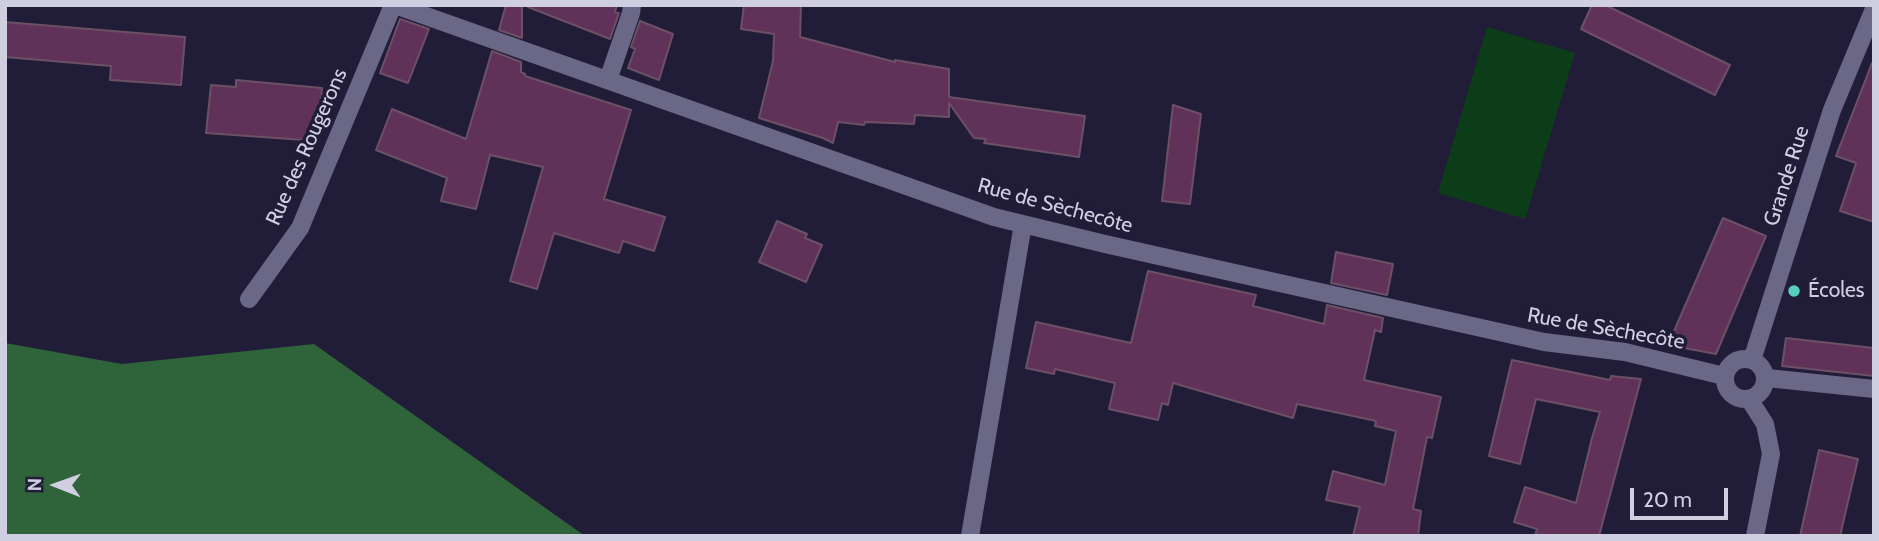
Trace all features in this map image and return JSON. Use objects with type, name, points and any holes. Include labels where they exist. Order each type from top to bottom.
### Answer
[{"type":"street","name":"Rue de Sèchecôte","points":[[394,5],[994,217],[1544,342],[1625,352],[1724,376]]},
{"type":"street","name":"Rue des Rougerons","points":[[249,299],[300,228],[394,5]]},
{"type":"street","points":[[608,80],[632,5]]},
{"type":"street","name":"Grande Rue","points":[[1752,360],[1832,110],[1874,9]]},
{"type":"street","points":[[970,536],[1023,224]]},
{"type":"street","points":[[1735,360],[1752,360],[1759,363],[1764,370],[1767,379],[1765,388],[1758,396],[1740,398],[1732,394],[1726,386],[1724,376],[1727,367],[1735,360]]},
{"type":"street","points":[[1767,379],[1874,389]]},
{"type":"street","points":[[1749,399],[1765,424],[1771,454],[1755,536]]},
{"type":"green space","points":[[1487,27],[1575,53],[1525,219],[1438,193]]},
{"type":"green space","points":[[5,343],[122,364],[314,344],[585,536],[5,536]]},
{"type":"building","points":[[506,5],[522,5],[522,38],[499,30]]},
{"type":"building","points":[[528,5],[617,5],[615,12],[619,13],[610,39]]},
{"type":"building","points":[[744,5],[801,5],[800,37],[895,62],[949,69],[949,97],[1085,116],[1079,157],[984,143],[986,139],[974,138],[949,103],[949,117],[915,115],[914,124],[865,122],[864,125],[838,122],[833,143],[759,118],[773,61],[774,34],[741,29]]},
{"type":"building","points":[[1592,5],[1605,5],[1730,65],[1715,95],[1581,29]]},
{"type":"building","points":[[400,19],[429,29],[408,83],[380,73]]},
{"type":"building","points":[[640,21],[673,34],[659,80],[628,68],[635,49],[631,47]]},
{"type":"building","points":[[5,22],[185,37],[181,85],[110,80],[111,66],[5,57]]},
{"type":"building","points":[[492,51],[521,62],[521,72],[525,76],[631,110],[604,199],[665,217],[654,251],[623,241],[619,253],[554,233],[537,289],[510,281],[543,167],[490,155],[476,209],[441,201],[447,178],[376,150],[392,109],[466,139]]},
{"type":"building","points":[[1872,63],[1874,222],[1840,211],[1856,163],[1836,156]]},
{"type":"building","points":[[236,80],[322,88],[318,141],[206,133],[211,85],[236,87]]},
{"type":"building","points":[[1173,105],[1201,114],[1190,204],[1162,201]]},
{"type":"building","points":[[1723,218],[1766,236],[1716,354],[1668,345]]},
{"type":"building","points":[[777,221],[807,234],[805,238],[822,245],[806,282],[759,262]]},
{"type":"building","points":[[1336,252],[1393,264],[1387,295],[1331,283]]},
{"type":"building","points":[[1148,271],[1256,295],[1253,306],[1324,324],[1327,305],[1383,318],[1381,332],[1375,330],[1364,380],[1441,397],[1432,438],[1427,437],[1413,509],[1421,511],[1418,536],[1353,536],[1360,507],[1326,500],[1333,471],[1385,485],[1396,431],[1375,426],[1376,421],[1297,404],[1293,418],[1173,383],[1168,405],[1162,403],[1158,420],[1109,409],[1115,383],[1055,369],[1054,374],[1026,368],[1036,322],[1131,343]]},
{"type":"building","points":[[1786,338],[1874,348],[1874,376],[1782,366]]},
{"type":"building","points":[[1512,360],[1610,380],[1611,376],[1641,379],[1599,536],[1535,536],[1537,529],[1514,522],[1525,487],[1576,503],[1600,412],[1536,399],[1520,464],[1489,456]]},
{"type":"building","points":[[1819,450],[1858,459],[1840,536],[1800,536]]},
{"type":"place","name":"Écoles","points":[[1794,291]]}]
